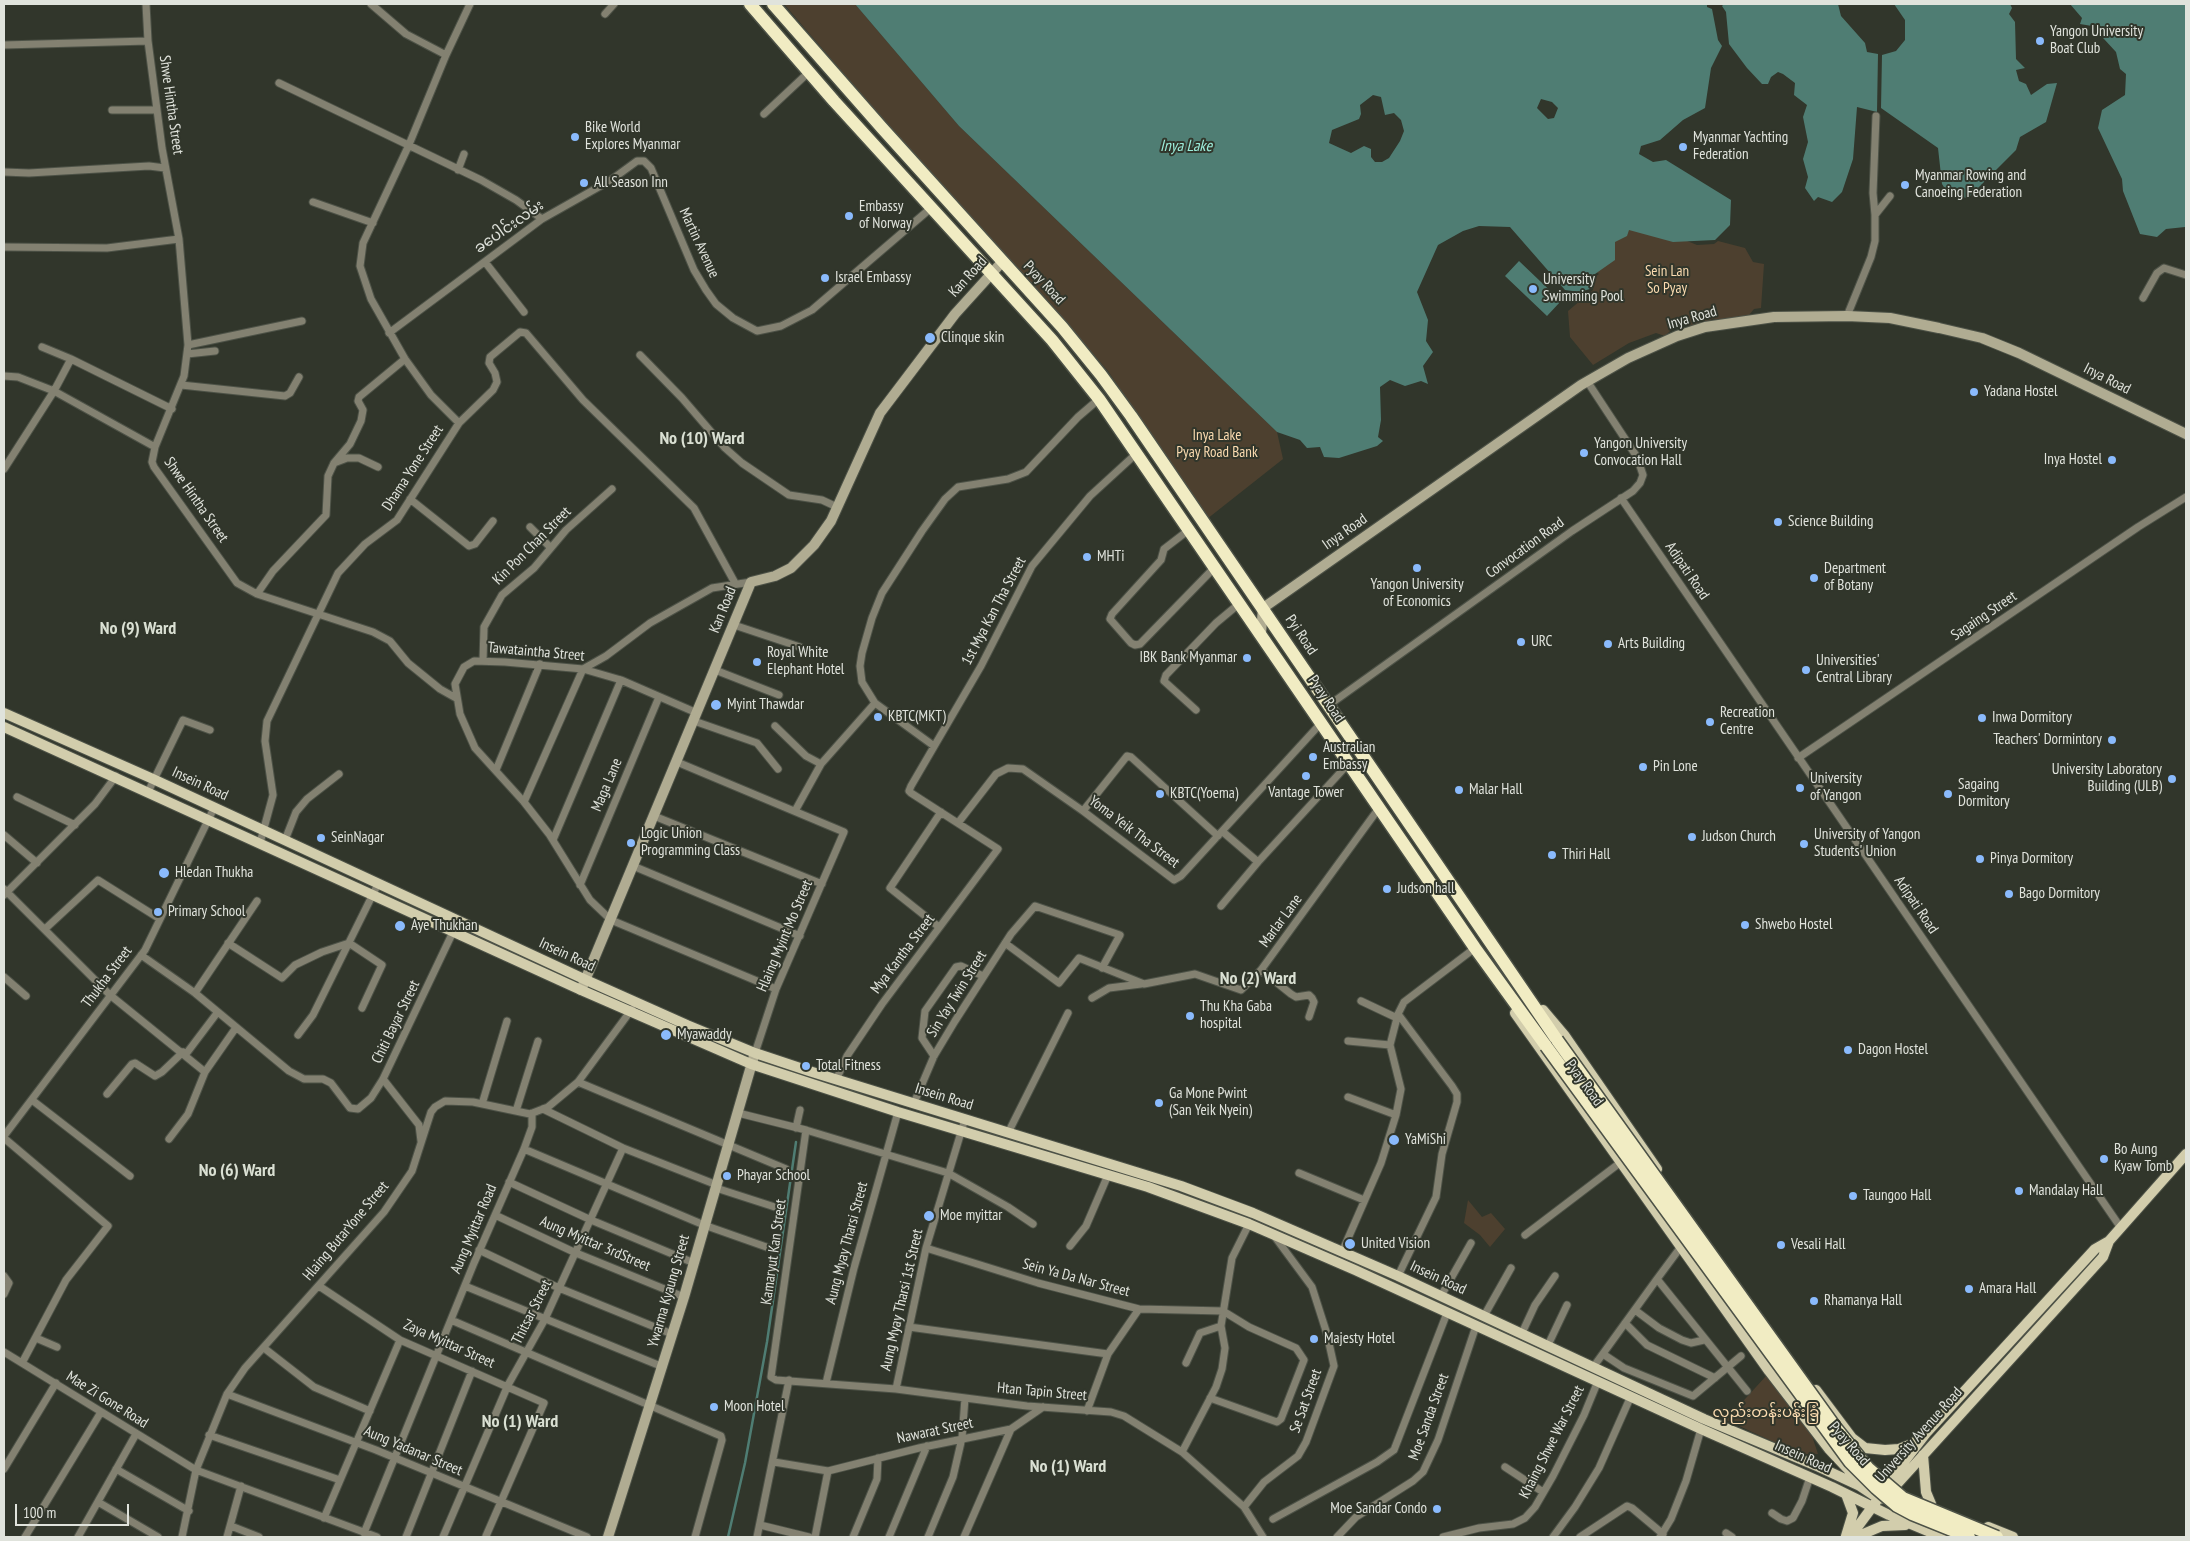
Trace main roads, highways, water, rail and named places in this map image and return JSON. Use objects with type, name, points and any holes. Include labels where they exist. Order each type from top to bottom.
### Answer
[{"type":"highway","points":[[772,4],[755,9],[931,208],[1052,340],[1099,399],[1261,633]]},
{"type":"highway","name":"Pyay Road","points":[[772,4],[1062,327],[1101,375],[1263,608]]},
{"type":"highway","points":[[1005,289],[1017,278]]},
{"type":"highway","points":[[1154,477],[1167,468]]},
{"type":"highway","name":"Pyi Road","points":[[1263,608],[1329,705]]},
{"type":"highway","name":"Pyay Road","points":[[1261,633],[1512,1001],[1850,1462],[1897,1506],[1969,1537]]},
{"type":"highway","name":"Pyay Road","points":[[1329,705],[1532,1004],[1830,1419],[1868,1468],[1903,1498],[1997,1537]]},
{"type":"main road","name":"Kan Road","points":[[582,990],[751,582],[776,576],[790,568],[814,546],[831,520],[880,414],[915,364],[990,273],[1002,262]]},
{"type":"main road","name":"Inya Road","points":[[1263,608],[1587,381],[1644,350],[1705,327],[1774,317],[1847,316],[1890,318],[1982,338],[2019,353],[2186,434]]},
{"type":"main road","points":[[1240,603],[1263,608],[1261,633]]},
{"type":"main road","name":"Insein Road","points":[[4,713],[153,779],[586,980],[755,1053],[836,1080],[1181,1186],[1342,1252],[1398,1276],[1704,1418],[1860,1486],[1876,1502]]},
{"type":"main road","name":"Insein Road","points":[[4,727],[116,776],[373,896],[631,1013],[751,1064],[898,1112],[1108,1175],[1249,1224],[1846,1494],[1876,1502]]},
{"type":"main road","name":"Pyay Road","points":[[1512,1001],[1510,1006],[1530,1036],[1621,1162],[1680,1248],[1769,1371],[1829,1449],[1876,1502],[1919,1528],[1942,1537]]},
{"type":"main road","name":"Pyay Road","points":[[1532,1004],[1540,1007],[1565,1036],[1703,1237],[1850,1437],[1893,1485],[1930,1504],[2013,1537]]},
{"type":"main road","name":"Ywarma Kyaung Street","points":[[608,1537],[663,1367],[755,1053]]},
{"type":"main road","name":"University Avenue Road","points":[[1893,1485],[1927,1432],[2095,1248],[2109,1241],[2186,1154]]},
{"type":"main road","name":"University Avenue Road","points":[[1850,1537],[1876,1502],[1923,1455],[2103,1257],[2109,1241]]},
{"type":"main road","points":[[1782,1388],[1801,1370]]},
{"type":"main road","points":[[1850,1437],[1865,1448],[1885,1450],[1912,1444],[1927,1432]]},
{"type":"main road","points":[[1819,1467],[1829,1449]]},
{"type":"main road","points":[[1923,1455],[1926,1492],[1930,1504]]},
{"type":"main road","points":[[1846,1494],[1853,1513],[1846,1537]]},
{"type":"main road","name":"Pyay Road","points":[[1876,1502],[1930,1504]]},
{"type":"main road","points":[[1856,1537],[1882,1526],[1904,1524],[1919,1528]]},
{"type":"water","name":"Inya Lake","points":[[855,4],[1707,4],[1707,7],[1712,9],[1718,40],[1722,46],[1711,68],[1705,108],[1683,120],[1660,140],[1641,146],[1639,154],[1653,162],[1666,160],[1731,200],[1730,225],[1715,240],[1673,242],[1629,230],[1627,236],[1615,242],[1615,260],[1595,274],[1593,288],[1580,292],[1565,290],[1510,227],[1479,226],[1463,231],[1438,245],[1417,292],[1428,320],[1426,341],[1433,352],[1423,366],[1428,384],[1421,381],[1405,386],[1390,380],[1380,387],[1381,420],[1378,437],[1383,441],[1377,446],[1339,458],[1324,457],[1320,447],[1307,448],[1300,440],[1277,432],[959,126]],"holes":[[[1373,95],[1381,97],[1385,115],[1394,113],[1401,120],[1404,131],[1389,158],[1382,162],[1375,162],[1371,157],[1371,149],[1364,146],[1351,153],[1329,143],[1332,130],[1359,119],[1361,114],[1360,105]],[[1541,99],[1552,102],[1558,108],[1554,118],[1548,119],[1537,108]]]},
{"type":"water","points":[[1724,4],[1838,4],[1841,16],[1865,43],[1867,52],[1878,54],[1877,112],[1857,107],[1853,159],[1842,192],[1832,202],[1818,197],[1814,201],[1805,188],[1808,177],[1803,159],[1808,142],[1803,117],[1807,105],[1794,95],[1795,83],[1778,72],[1771,77],[1768,84],[1762,84],[1747,68],[1729,44],[1726,12],[1722,6]]},
{"type":"water","points":[[1894,4],[2010,4],[2012,8],[2009,14],[2015,22],[2016,59],[2025,68],[2016,70],[2019,81],[2026,84],[2031,95],[2047,84],[2057,83],[2046,122],[2020,137],[2016,150],[1968,198],[1949,195],[1942,184],[1938,148],[1881,108],[1882,55],[1896,51],[1905,40],[1905,20]]},
{"type":"water","points":[[2070,4],[2186,4],[2185,227],[2166,229],[2157,237],[2140,234],[2123,191],[2122,179],[2098,128],[2102,110],[2125,95],[2126,74],[2120,69],[2116,52],[2092,26],[2080,24],[2082,18]]},
{"type":"water","name":"University Swimming Pool","points":[[1519,261],[1561,301],[1547,316],[1505,276]]},
{"type":"waterway","points":[[728,1537],[745,1463],[767,1342],[796,1142]]},
{"type":"place","name":"Yangon University Boat Club","points":[[2040,41]]},
{"type":"place","name":"Bike World Explores Myanmar","points":[[575,137]]},
{"type":"place","name":"Myanmar Yachting Federation","points":[[1683,147]]},
{"type":"place","name":"All Season Inn","points":[[584,183]]},
{"type":"place","name":"Myanmar Rowing and Canoeing Federation","points":[[1905,185]]},
{"type":"place","name":"Embassy of Norway","points":[[849,216]]},
{"type":"place","name":"Israel Embassy","points":[[825,278]]},
{"type":"place","name":"University Swimming Pool","points":[[1533,289]]},
{"type":"place","name":"Clinque skin","points":[[930,338]]},
{"type":"place","name":"Yadana Hostel","points":[[1974,392]]},
{"type":"place","name":"Yangon University Convocation Hall","points":[[1584,453]]},
{"type":"place","name":"Inya Hostel","points":[[2112,460]]},
{"type":"place","name":"Science Building","points":[[1778,522]]},
{"type":"place","name":"MHTi","points":[[1087,557]]},
{"type":"place","name":"Yangon University of Economics","points":[[1417,568]]},
{"type":"place","name":"Department of Botany","points":[[1814,578]]},
{"type":"place","name":"URC","points":[[1521,642]]},
{"type":"place","name":"Arts Building","points":[[1608,644]]},
{"type":"place","name":"IBK Bank Myanmar","points":[[1247,658]]},
{"type":"place","name":"Royal White Elephant Hotel","points":[[757,662]]},
{"type":"place","name":"Universities' Central Library","points":[[1806,670]]},
{"type":"place","name":"Myint Thawdar","points":[[716,705]]},
{"type":"place","name":"KBTC(MKT)","points":[[878,717]]},
{"type":"place","name":"Inwa Dormitory","points":[[1982,718]]},
{"type":"place","name":"Recreation Centre","points":[[1710,722]]},
{"type":"place","name":"Teachers' Dormintory","points":[[2112,740]]},
{"type":"place","name":"Australian Embassy","points":[[1313,757]]},
{"type":"place","name":"Pin Lone","points":[[1643,767]]},
{"type":"place","name":"Vantage Tower","points":[[1306,776]]},
{"type":"place","name":"University Laboratory Building (ULB)","points":[[2172,779]]},
{"type":"place","name":"University of Yangon","points":[[1800,788]]},
{"type":"place","name":"Malar Hall","points":[[1459,790]]},
{"type":"place","name":"KBTC(Yoema)","points":[[1160,794]]},
{"type":"place","name":"Sagaing Dormitory","points":[[1948,794]]},
{"type":"place","name":"Judson Church","points":[[1692,837]]},
{"type":"place","name":"SeinNagar","points":[[321,838]]},
{"type":"place","name":"Logic Union Programming Class","points":[[631,843]]},
{"type":"place","name":"University of Yangon Students' Union","points":[[1804,844]]},
{"type":"place","name":"Thiri Hall","points":[[1552,855]]},
{"type":"place","name":"Pinya Dormitory","points":[[1980,859]]},
{"type":"place","name":"Hledan Thukha","points":[[164,873]]},
{"type":"place","name":"Judson hall","points":[[1387,889]]},
{"type":"place","name":"Bago Dormitory","points":[[2009,894]]},
{"type":"place","name":"Primary School","points":[[158,912]]},
{"type":"place","name":"Shwebo Hostel","points":[[1745,925]]},
{"type":"place","name":"Aye Thukhan","points":[[400,926]]},
{"type":"place","name":"Thu Kha Gaba hospital","points":[[1190,1016]]},
{"type":"place","name":"Myawaddy","points":[[666,1035]]},
{"type":"place","name":"Dagon Hostel","points":[[1848,1050]]},
{"type":"place","name":"Total Fitness","points":[[806,1066]]},
{"type":"place","name":"Ga Mone Pwint (San Yeik Nyein)","points":[[1159,1103]]},
{"type":"place","name":"YaMiShi","points":[[1394,1140]]},
{"type":"place","name":"Bo Aung Kyaw Tomb","points":[[2104,1159]]},
{"type":"place","name":"Phayar School","points":[[727,1176]]},
{"type":"place","name":"Mandalay Hall","points":[[2019,1191]]},
{"type":"place","name":"Taungoo Hall","points":[[1853,1196]]},
{"type":"place","name":"Moe myittar","points":[[929,1216]]},
{"type":"place","name":"United Vision","points":[[1350,1244]]},
{"type":"place","name":"Vesali Hall","points":[[1781,1245]]},
{"type":"place","name":"Amara Hall","points":[[1969,1289]]},
{"type":"place","name":"Rhamanya Hall","points":[[1814,1301]]},
{"type":"place","name":"Majesty Hotel","points":[[1314,1339]]},
{"type":"place","name":"Moon Hotel","points":[[714,1407]]},
{"type":"place","name":"Moe Sandar Condo","points":[[1437,1509]]},
{"type":"district","name":"No (10) Ward","points":[[702,439]]},
{"type":"district","name":"No (9) Ward","points":[[138,629]]},
{"type":"district","name":"No (2) Ward","points":[[1258,979]]},
{"type":"district","name":"No (6) Ward","points":[[237,1171]]},
{"type":"district","name":"No (1) Ward","points":[[520,1422]]},
{"type":"district","name":"No (1) Ward","points":[[1068,1467]]},
{"type":"park label","name":"Sein Lan So Pyay","points":[[1667,280]]},
{"type":"park label","name":"Inya Lake Pyay Road Bank","points":[[1217,444]]},
{"type":"park label","name":"လှည်းတန်းပန်းခြံ","points":[[1766,1413]]}]
